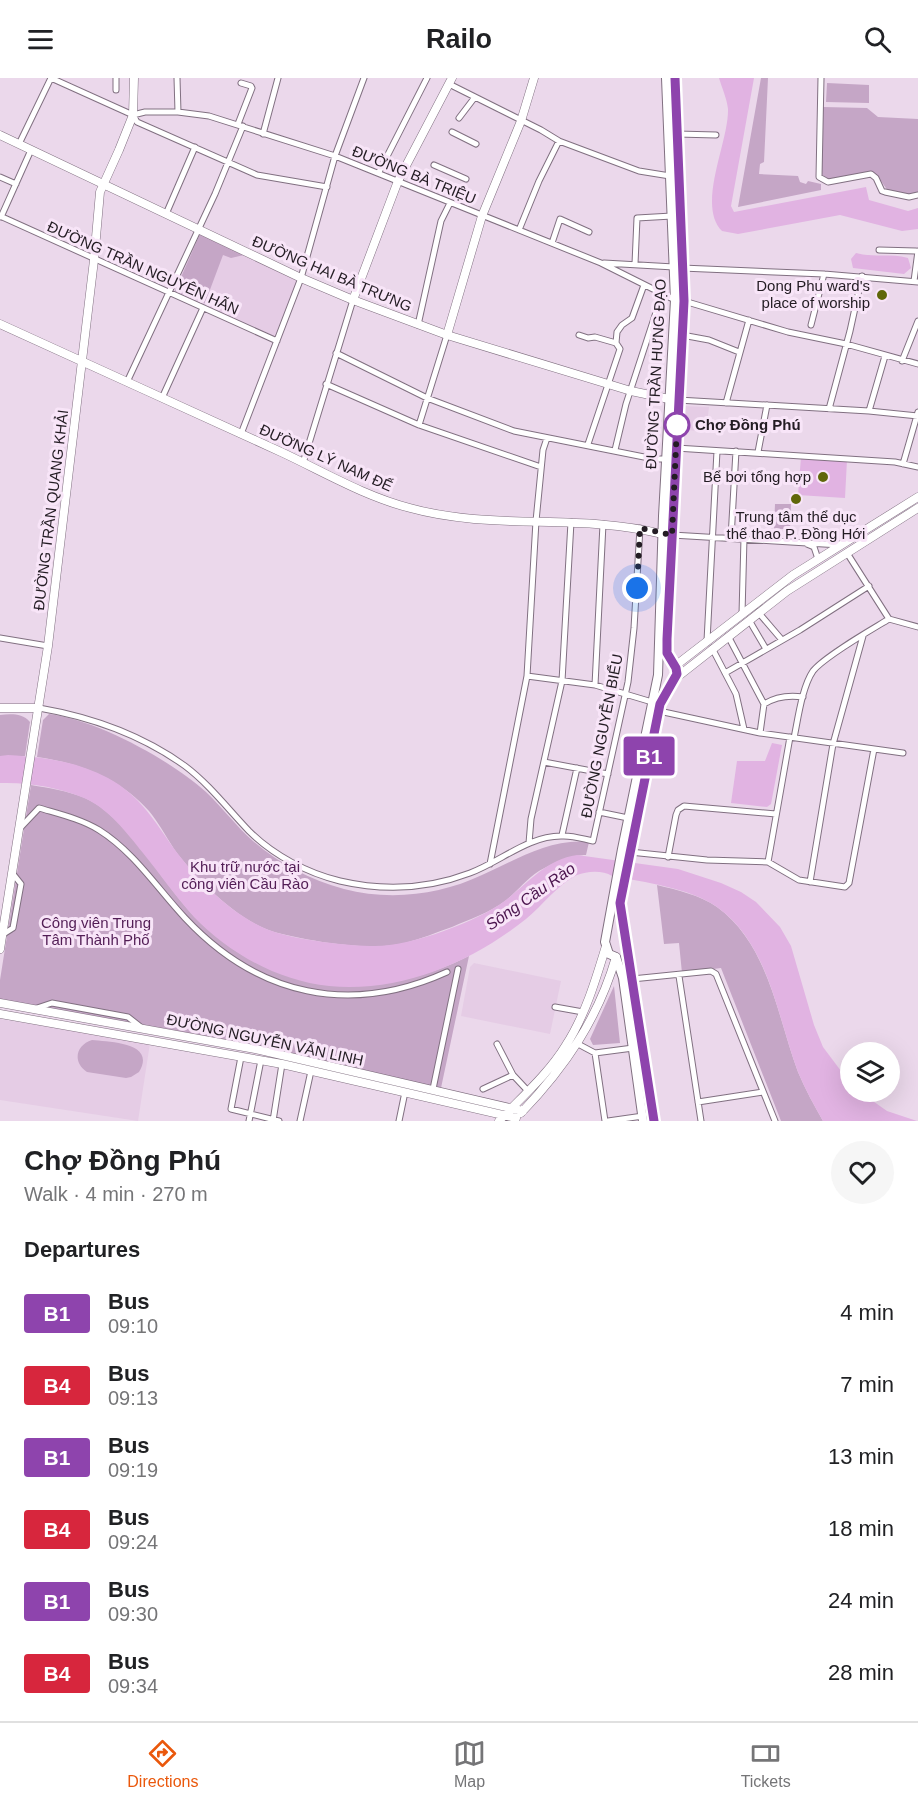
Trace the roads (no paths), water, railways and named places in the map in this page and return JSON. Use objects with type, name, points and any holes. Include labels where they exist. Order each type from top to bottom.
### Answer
[{"type":"main road","name":"ĐƯỜNG TRẦN HƯNG ĐẠO","points":[[666,78],[672,133],[681,335],[666,459],[667,653],[674,665]]},
{"type":"main road","name":"ĐƯỜNG TRẦN HƯNG ĐẠO","points":[[675,78],[670,176],[678,267]]},
{"type":"main road","name":"ĐƯỜNG TRẦN HƯNG ĐẠO","points":[[626,855],[628,818],[658,673],[667,534],[676,448],[674,399],[679,300]]},
{"type":"main road","points":[[663,664],[674,665],[677,672],[674,680],[664,682],[658,673],[663,664]]},
{"type":"main road","name":"ĐƯỜNG TRẦN HƯNG ĐẠO","points":[[606,946],[659,711],[662,700],[674,680]]},
{"type":"main road","name":"ĐƯỜNG TRẦN HƯNG ĐẠO","points":[[621,877],[620,903],[624,937],[654,1121]]},
{"type":"main road","points":[[608,932],[617,926],[624,937],[621,952],[616,957]]},
{"type":"main road","points":[[606,946],[609,954],[616,957],[623,978],[643,1119]]},
{"type":"main road","points":[[633,1048],[643,1046]]},
{"type":"street","points":[[19,144],[51,78],[132,115],[137,122],[257,175],[327,187]]},
{"type":"street","points":[[116,78],[116,90]]},
{"type":"street","name":"ĐƯỜNG TRẦN QUANG KHẢI","points":[[0,949],[48,646],[94,260],[99,199],[132,115],[134,78]]},
{"type":"street","points":[[177,78],[178,112]]},
{"type":"street","points":[[262,134],[278,78]]},
{"type":"street","points":[[241,434],[301,278],[335,156],[364,78]]},
{"type":"street","points":[[379,172],[427,78]]},
{"type":"street","points":[[419,425],[482,216],[521,121],[534,78]]},
{"type":"street","points":[[821,78],[818,172],[821,179],[828,182],[871,174],[885,192],[909,197],[918,195]]},
{"type":"street","points":[[303,463],[353,300],[398,181],[451,81],[475,97],[558,141],[639,171],[670,176]]},
{"type":"street","points":[[127,382],[229,163],[252,88],[241,83]]},
{"type":"street","points":[[459,118],[475,97]]},
{"type":"street","name":"ĐƯỜNG BÀ TRIỆU","points":[[132,115],[145,112],[178,112],[209,116],[241,125],[379,172],[601,263],[662,294],[788,332],[846,344],[918,364]]},
{"type":"street","points":[[452,132],[476,144]]},
{"type":"street","points":[[672,133],[716,135]]},
{"type":"street","name":"ĐƯỜNG HAI BÀ TRƯNG","points":[[0,135],[198,230],[353,300],[447,335],[608,385],[631,392],[674,399]]},
{"type":"street","points":[[519,230],[558,141]]},
{"type":"street","points":[[166,214],[195,147]]},
{"type":"street","points":[[1,216],[31,150]]},
{"type":"street","points":[[434,165],[466,180]]},
{"type":"street","points":[[0,177],[16,184]]},
{"type":"street","points":[[418,325],[441,220],[450,203]]},
{"type":"street","name":"ĐƯỜNG TRẦN NGUYÊN HÃN","points":[[1,216],[94,260],[276,340]]},
{"type":"street","points":[[635,264],[637,218],[672,216]]},
{"type":"street","points":[[552,243],[560,219],[589,232]]},
{"type":"street","points":[[601,263],[861,276],[916,281],[917,251],[879,250]]},
{"type":"street","points":[[811,325],[824,274]]},
{"type":"street","points":[[829,409],[861,276]]},
{"type":"street","points":[[588,444],[620,349],[616,343],[617,332],[621,325],[632,318],[644,285]]},
{"type":"street","points":[[615,450],[662,294]]},
{"type":"street","points":[[162,398],[203,308]]},
{"type":"street","points":[[726,403],[749,320]]},
{"type":"street","points":[[902,361],[918,321]]},
{"type":"street","name":"ĐƯỜNG LÝ NAM ĐẾ","points":[[0,324],[357,489],[411,509],[467,518],[603,524],[667,534]]},
{"type":"street","points":[[579,335],[616,343]]},
{"type":"street","points":[[681,335],[706,339],[739,352]]},
{"type":"street","points":[[336,353],[427,398],[514,431],[654,459],[666,459]]},
{"type":"street","points":[[869,411],[885,356]]},
{"type":"street","points":[[326,384],[419,425],[541,467]]},
{"type":"street","points":[[674,399],[918,414],[903,464]]},
{"type":"street","points":[[758,452],[766,405]]},
{"type":"street","points":[[490,864],[527,676],[536,520],[541,467],[547,438]]},
{"type":"street","points":[[676,448],[758,452],[903,464],[918,468]]},
{"type":"street","points":[[717,450],[711,538],[710,645],[736,694],[744,729]]},
{"type":"street","points":[[731,538],[736,451]]},
{"type":"street","points":[[674,680],[710,645],[787,579],[918,497]]},
{"type":"street","points":[[674,665],[728,636],[745,617],[758,612],[787,591],[918,508]]},
{"type":"street","points":[[529,843],[531,819],[562,681],[571,522]]},
{"type":"street","points":[[595,685],[603,524]]},
{"type":"street","name":"ĐƯỜNG NGUYỄN BIỂU","points":[[562,836],[592,841],[626,694],[634,628],[640,528]]},
{"type":"street","points":[[667,534],[840,545],[889,619],[918,627]]},
{"type":"street","points":[[744,538],[745,617],[766,650]]},
{"type":"street","points":[[803,542],[812,546],[823,568]]},
{"type":"street","points":[[725,673],[869,586]]},
{"type":"street","points":[[758,612],[782,640]]},
{"type":"street","points":[[768,862],[792,738],[803,697],[814,671],[825,661],[889,619]]},
{"type":"street","points":[[728,636],[764,704],[760,733]]},
{"type":"street","points":[[810,882],[833,744],[863,636]]},
{"type":"street","points":[[0,640],[48,646]]},
{"type":"street","points":[[527,676],[595,685],[652,702]]},
{"type":"street","points":[[764,704],[785,696],[803,697]]},
{"type":"street","points":[[0,708],[39,708],[102,723],[156,748],[196,776],[258,838],[292,862],[317,874],[348,882],[380,886],[407,887],[452,879],[490,864],[529,843],[562,836],[577,768]]},
{"type":"street","points":[[659,711],[760,733],[903,753]]},
{"type":"street","points":[[626,855],[768,862],[799,880],[845,887],[849,883],[874,748]]},
{"type":"street","points":[[544,762],[608,774]]},
{"type":"street","points":[[668,857],[676,815],[678,810],[684,806],[776,814]]},
{"type":"street","points":[[21,827],[39,808],[98,829],[119,844],[187,920],[221,952],[248,969],[303,991],[359,996],[403,988],[447,972]]},
{"type":"street","points":[[599,812],[628,818]]},
{"type":"street","points":[[502,1118],[547,1071],[567,1044],[583,1012],[606,946]]},
{"type":"street","points":[[515,1120],[552,1081],[578,1044],[611,975],[616,957]]},
{"type":"street","points":[[431,1098],[458,969]]},
{"type":"street","points":[[632,979],[711,972],[716,974],[775,1121]]},
{"type":"street","points":[[679,976],[701,1121]]},
{"type":"street","name":"ĐƯỜNG NGUYỄN VĂN LINH","points":[[0,1003],[260,1050],[523,1111]]},
{"type":"street","points":[[555,1007],[583,1012]]},
{"type":"street","name":"ĐƯỜNG NGUYỄN VĂN LINH","points":[[0,1014],[282,1064],[515,1120]]},
{"type":"street","points":[[497,1044],[513,1075],[528,1090]]},
{"type":"street","points":[[578,1044],[595,1053],[633,1048]]},
{"type":"street","points":[[595,1053],[606,1121],[643,1119]]},
{"type":"street","points":[[242,1056],[230,1108],[276,1121],[282,1064]]},
{"type":"street","points":[[249,1121],[261,1060]]},
{"type":"street","points":[[300,1121],[311,1071]]},
{"type":"street","points":[[483,1089],[513,1075]]},
{"type":"street","points":[[399,1121],[405,1092]]},
{"type":"street","points":[[698,1102],[764,1092]]},
{"type":"water","points":[[719,78],[754,78],[731,206],[734,212],[866,187],[869,200],[908,211],[918,208],[918,229],[902,231],[840,215],[738,234],[722,231],[715,220],[712,206],[728,109]]},
{"type":"water","points":[[856,253],[908,258],[911,268],[904,274],[853,268],[851,259]]},
{"type":"water","name":"Bể bơi tổng hợp","points":[[801,457],[847,460],[845,498],[798,495]]},
{"type":"water","points":[[772,743],[782,745],[771,804],[767,807],[731,803],[737,761],[765,761]]},
{"type":"water","name":"Sông Cầu Rào","points":[[0,756],[34,757],[59,761],[96,772],[120,785],[138,801],[195,874],[231,908],[272,931],[308,940],[375,946],[425,937],[461,924],[494,908],[547,866],[566,857],[577,855],[678,869],[721,883],[756,902],[780,927],[791,946],[814,1025],[823,1047],[840,1070],[840,1102],[874,1102],[887,1111],[917,1121],[823,1121],[798,1072],[769,982],[749,941],[735,922],[717,907],[694,895],[604,873],[585,873],[563,884],[526,919],[505,935],[434,972],[382,985],[356,987],[310,983],[291,978],[256,963],[208,930],[187,909],[124,829],[93,802],[53,788],[32,784],[0,783]]},
{"type":"place","name":"Dong Phu ward's place of worship","points":[[882,295]]},
{"type":"place","name":"Chợ Đồng Phú","points":[[677,425]]},
{"type":"place","name":"Bể bơi tổng hợp","points":[[823,477]]},
{"type":"place","name":"Trung tâm thể dục thể thao P. Đồng Hới","points":[[796,499]]},
{"type":"park label","name":"Khu trữ nước tại công viên Cầu Rào","points":[[245,876]]},
{"type":"park label","name":"Công viên Trung Tâm Thành Phố","points":[[96,932]]}]
